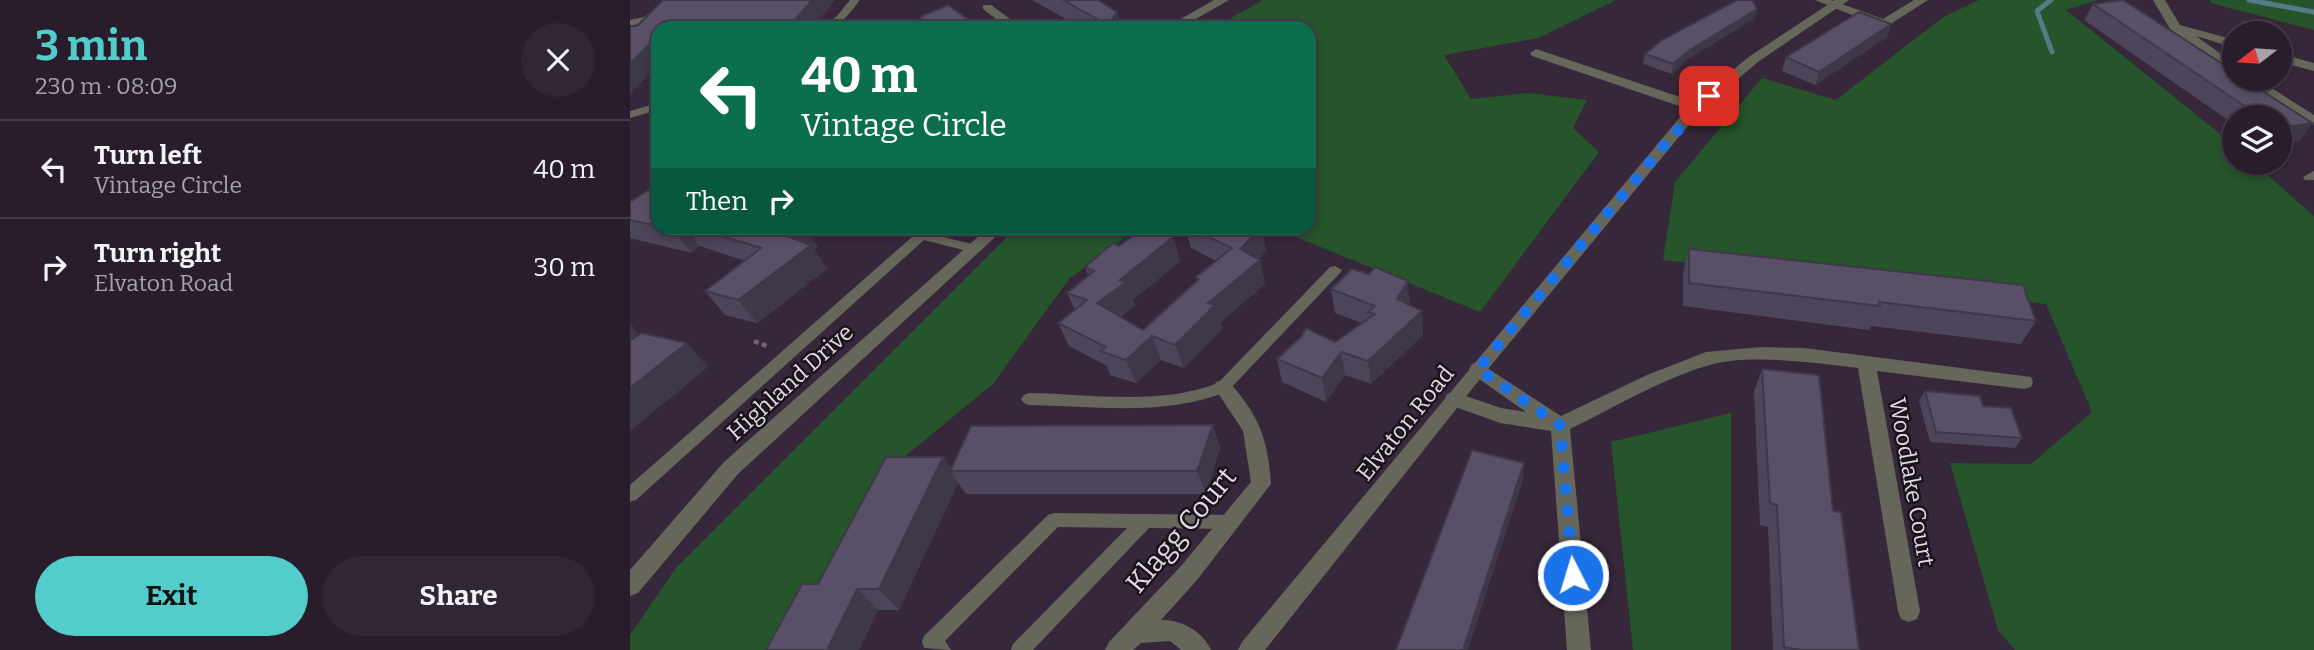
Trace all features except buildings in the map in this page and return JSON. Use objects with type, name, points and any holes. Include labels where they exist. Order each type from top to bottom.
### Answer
[{"type":"street","points":[[1184,21],[1223,0]]},
{"type":"street","points":[[1833,2],[1884,24],[1922,0]]},
{"type":"street","points":[[2159,0],[2174,26],[2222,61]]},
{"type":"street","name":"Elvaton Road","points":[[1250,650],[1478,369],[1696,107],[1754,59],[1833,2]]},
{"type":"street","points":[[987,7],[1006,21]]},
{"type":"street","points":[[2174,26],[2222,40]]},
{"type":"street","points":[[1536,53],[1696,107]]},
{"type":"street","points":[[2292,61],[2314,67]]},
{"type":"street","points":[[2267,91],[2314,121]]},
{"type":"street","name":"Highland Drive","points":[[633,578],[731,468],[990,235]]},
{"type":"street","name":"Woodlake Court","points":[[1560,425],[1654,380],[1712,357],[1772,354],[1866,362],[2024,383]]},
{"type":"street","name":"Woodlake Court","points":[[1866,362],[1909,611]]},
{"type":"street","points":[[1478,369],[1560,425]]},
{"type":"street","name":"Klagg Court","points":[[1128,644],[1261,484],[1259,448],[1250,419],[1223,387]]},
{"type":"street","points":[[1454,399],[1500,415],[1560,425]]},
{"type":"street","points":[[1560,425],[1579,650]]},
{"type":"street","name":"Klagg Court","points":[[1128,644],[1174,630],[1199,650]]},
{"type":"lane","points":[[630,23],[640,23],[652,17],[669,0]]},
{"type":"lane","points":[[836,21],[855,0]]},
{"type":"lane","points":[[630,115],[651,108]]},
{"type":"lane","points":[[630,495],[921,235]]},
{"type":"lane","points":[[936,235],[975,249]]},
{"type":"lane","points":[[1028,398],[1183,401],[1210,395],[1223,387],[1335,270]]},
{"type":"lane","points":[[942,650],[931,642],[1054,520],[1232,522]]},
{"type":"lane","points":[[1020,650],[1145,521]]},
{"type":"green space","points":[[1263,0],[1616,0],[1539,38],[1444,55],[1471,99],[1528,93],[1587,100],[1573,128],[1599,152],[1480,312],[1291,235],[1316,235],[1316,21],[1226,21]]},
{"type":"green space","points":[[1979,0],[2098,0],[2066,10],[2222,136],[2222,175],[2268,175],[2314,216],[2314,650],[2015,650],[1998,630],[1950,463],[2031,464],[2092,412],[2046,304],[1663,260],[1675,182],[1762,78],[1836,100],[1942,18]]},
{"type":"green space","points":[[2210,0],[2314,0],[2314,30],[2292,24],[2292,21],[2280,21],[2211,3]]},
{"type":"green space","points":[[1009,235],[1129,235],[1069,279],[993,384],[881,476],[776,650],[630,650],[630,635],[675,569]]},
{"type":"green space","points":[[1731,413],[1731,650],[1633,650],[1611,442]]},
{"type":"waterway","points":[[2051,0],[2037,11],[2052,52]]},
{"type":"waterway","points":[[2249,0],[2314,12]]},
{"type":"route","points":[[1573,575],[1560,425],[1478,369],[1696,107],[1709,96]]}]
